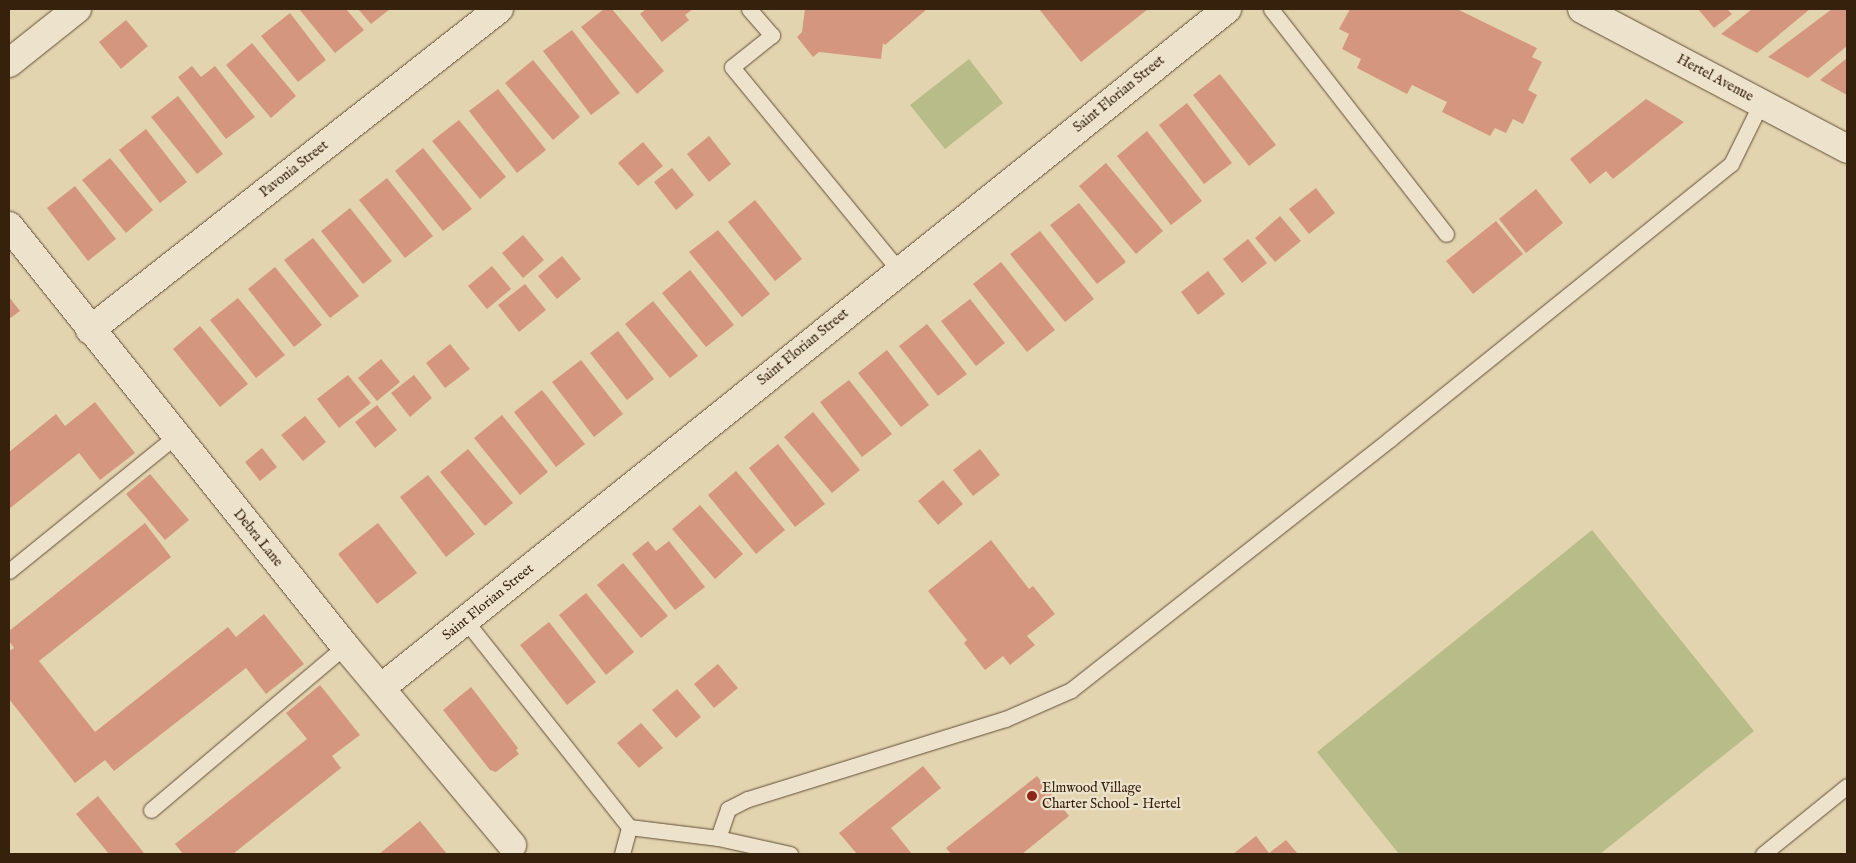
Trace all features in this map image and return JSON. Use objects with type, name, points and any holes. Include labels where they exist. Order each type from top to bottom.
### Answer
[{"type":"street","points":[[9,63],[77,9]]},
{"type":"street","name":"Pavonia Street","points":[[90,330],[499,9]]},
{"type":"street","name":"Saint Florian Street","points":[[381,688],[899,270],[1227,9]]},
{"type":"street","name":"Hertel Avenue","points":[[1593,11],[1847,149]]},
{"type":"street","name":"Debra Lane","points":[[9,226],[90,330],[345,646],[512,845]]},
{"type":"lane","points":[[749,9],[772,35],[732,67],[899,270]]},
{"type":"lane","points":[[1271,9],[1446,234]]},
{"type":"lane","points":[[718,838],[728,808],[748,799],[1005,719],[1071,690],[1383,445],[1730,164],[1761,102]]},
{"type":"lane","points":[[9,571],[176,436]]},
{"type":"lane","points":[[465,620],[629,826],[718,838],[790,854]]},
{"type":"lane","points":[[151,810],[345,646]]},
{"type":"lane","points":[[1763,854],[1847,786]]},
{"type":"lane","points":[[622,854],[629,826]]},
{"type":"green space","points":[[969,59],[1003,103],[945,149],[910,105]]},
{"type":"green space","points":[[1592,530],[1754,731],[1600,854],[1399,854],[1317,752]]},
{"type":"building","points":[[299,9],[346,9],[364,30],[335,53]]},
{"type":"building","points":[[358,9],[390,9],[371,24]]},
{"type":"building","points":[[604,9],[612,9],[664,71],[637,94],[581,27]]},
{"type":"building","points":[[646,9],[693,9],[685,15],[689,20],[662,42],[640,14]]},
{"type":"building","points":[[805,9],[927,9],[885,45],[883,43],[881,59],[819,52],[813,57],[797,37],[802,32]]},
{"type":"building","points":[[1039,9],[1148,9],[1081,62]]},
{"type":"building","points":[[1350,9],[1457,9],[1537,48],[1532,57],[1542,62],[1528,90],[1537,95],[1523,124],[1513,119],[1506,133],[1495,128],[1490,136],[1442,112],[1447,102],[1412,85],[1407,94],[1357,68],[1361,59],[1342,49],[1349,34],[1339,29]]},
{"type":"building","points":[[1698,9],[1727,9],[1732,14],[1714,28]]},
{"type":"building","points":[[1752,9],[1810,9],[1757,53],[1721,34]]},
{"type":"building","points":[[1832,9],[1847,9],[1847,46],[1808,78],[1768,57]]},
{"type":"building","points":[[290,13],[326,60],[298,82],[261,36]]},
{"type":"building","points":[[126,20],[148,46],[121,69],[99,42]]},
{"type":"building","points":[[572,30],[620,93],[591,115],[543,51]]},
{"type":"building","points":[[252,43],[296,96],[271,118],[226,65]]},
{"type":"building","points":[[1847,58],[1847,95],[1820,80]]},
{"type":"building","points":[[533,60],[580,117],[553,140],[505,83]]},
{"type":"building","points":[[192,66],[201,77],[215,66],[255,117],[226,139],[178,77]]},
{"type":"building","points":[[1220,74],[1276,145],[1249,166],[1193,95]]},
{"type":"building","points":[[498,89],[546,150],[517,173],[469,111]]},
{"type":"building","points":[[178,96],[223,154],[197,174],[151,117]]},
{"type":"building","points":[[1646,99],[1684,122],[1613,179],[1606,171],[1590,184],[1570,159]]},
{"type":"building","points":[[1187,103],[1232,163],[1204,184],[1159,125]]},
{"type":"building","points":[[459,120],[506,177],[480,199],[432,141]]},
{"type":"building","points":[[146,129],[187,182],[160,203],[119,150]]},
{"type":"building","points":[[1147,131],[1202,201],[1171,225],[1117,156]]},
{"type":"building","points":[[709,136],[731,164],[709,182],[687,154]]},
{"type":"building","points":[[643,142],[663,166],[638,186],[618,163]]},
{"type":"building","points":[[423,148],[472,209],[443,231],[395,171]]},
{"type":"building","points":[[110,158],[153,210],[126,233],[82,180]]},
{"type":"building","points":[[1106,163],[1163,231],[1136,254],[1079,186]]},
{"type":"building","points":[[672,168],[694,195],[676,210],[654,182]]},
{"type":"building","points":[[387,178],[433,236],[405,258],[359,200]]},
{"type":"building","points":[[75,186],[116,239],[88,261],[47,208]]},
{"type":"building","points":[[1316,188],[1335,213],[1309,234],[1289,209]]},
{"type":"building","points":[[1536,189],[1563,223],[1526,253],[1499,219]]},
{"type":"building","points":[[755,200],[802,259],[775,281],[728,222]]},
{"type":"building","points":[[1079,203],[1126,262],[1097,284],[1050,225]]},
{"type":"building","points":[[350,208],[392,261],[363,284],[321,231]]},
{"type":"building","points":[[1280,216],[1301,241],[1275,262],[1255,238]]},
{"type":"building","points":[[1496,221],[1523,254],[1473,294],[1446,261]]},
{"type":"building","points":[[718,230],[770,294],[742,317],[689,252]]},
{"type":"building","points":[[1040,231],[1094,299],[1065,322],[1010,254]]},
{"type":"building","points":[[523,235],[544,260],[523,278],[502,253]]},
{"type":"building","points":[[313,238],[359,296],[330,318],[284,260]]},
{"type":"building","points":[[1248,239],[1267,263],[1242,283],[1223,259]]},
{"type":"building","points":[[562,256],[581,279],[557,299],[538,276]]},
{"type":"building","points":[[1001,262],[1055,330],[1027,352],[973,284]]},
{"type":"building","points":[[492,266],[511,289],[487,309],[468,286]]},
{"type":"building","points":[[275,267],[322,325],[294,347],[248,289]]},
{"type":"building","points":[[690,270],[734,325],[706,347],[662,293]]},
{"type":"building","points":[[1208,271],[1225,294],[1198,315],[1181,292]]},
{"type":"building","points":[[525,284],[546,310],[519,332],[498,305]]},
{"type":"building","points":[[9,297],[20,311],[9,319]]},
{"type":"building","points":[[238,298],[285,355],[256,378],[210,320]]},
{"type":"building","points":[[970,299],[1005,343],[976,366],[941,321]]},
{"type":"building","points":[[653,301],[698,356],[670,378],[625,324]]},
{"type":"building","points":[[927,324],[967,374],[938,396],[899,346]]},
{"type":"building","points":[[200,326],[248,384],[220,407],[173,349]]},
{"type":"building","points":[[618,331],[654,379],[627,400],[590,353]]},
{"type":"building","points":[[450,344],[470,369],[445,388],[426,363]]},
{"type":"building","points":[[887,350],[929,405],[901,427],[858,373]]},
{"type":"building","points":[[381,359],[400,382],[377,401],[358,378]]},
{"type":"building","points":[[581,360],[623,414],[594,437],[552,382]]},
{"type":"building","points":[[348,375],[371,403],[339,428],[317,399]]},
{"type":"building","points":[[414,375],[432,398],[410,417],[391,393]]},
{"type":"building","points":[[849,380],[892,434],[862,457],[820,402]]},
{"type":"building","points":[[542,390],[585,444],[556,467],[514,412]]},
{"type":"building","points":[[95,402],[135,453],[100,480],[79,453],[9,509],[9,452],[56,414],[65,426]]},
{"type":"building","points":[[377,405],[397,430],[375,448],[355,422]]},
{"type":"building","points":[[813,412],[860,470],[832,493],[784,437]]},
{"type":"building","points":[[502,415],[548,472],[520,495],[474,438]]},
{"type":"building","points":[[305,416],[326,442],[303,461],[281,435]]},
{"type":"building","points":[[778,444],[825,504],[795,527],[749,468]]},
{"type":"building","points":[[262,448],[277,467],[260,481],[245,462]]},
{"type":"building","points":[[468,449],[513,503],[485,526],[440,472]]},
{"type":"building","points":[[980,449],[1000,475],[973,496],[953,470]]},
{"type":"building","points":[[736,471],[785,530],[756,554],[708,495]]},
{"type":"building","points":[[150,474],[189,520],[165,540],[126,494]]},
{"type":"building","points":[[428,475],[475,534],[446,557],[400,497]]},
{"type":"building","points":[[943,480],[963,504],[938,525],[918,501]]},
{"type":"building","points":[[700,505],[743,554],[715,579],[672,529]]},
{"type":"building","points":[[145,523],[171,557],[39,661],[95,732],[228,627],[236,637],[264,614],[304,664],[266,694],[246,668],[114,771],[105,760],[75,783],[9,699],[9,651],[14,648],[9,641],[9,631]]},
{"type":"building","points":[[378,523],[417,573],[377,604],[338,554]]},
{"type":"building","points":[[991,540],[1029,589],[1033,586],[1055,614],[1027,636],[1035,645],[1010,665],[1003,656],[985,670],[964,643],[967,640],[928,591]]},
{"type":"building","points":[[648,541],[656,551],[669,541],[705,587],[675,610],[632,554]]},
{"type":"building","points":[[623,563],[668,616],[641,638],[597,585]]},
{"type":"building","points":[[586,593],[634,652],[606,675],[559,615]]},
{"type":"building","points":[[549,622],[596,682],[567,705],[520,645]]},
{"type":"building","points":[[718,664],[738,688],[714,708],[694,684]]},
{"type":"building","points":[[320,685],[360,735],[332,756],[341,768],[233,854],[183,854],[175,844],[307,739],[286,713]]},
{"type":"building","points":[[471,687],[518,748],[516,750],[519,754],[496,772],[490,770],[443,710]]},
{"type":"building","points":[[677,689],[701,717],[676,738],[652,710]]},
{"type":"building","points":[[641,723],[663,748],[639,768],[617,743]]},
{"type":"building","points":[[923,766],[941,788],[891,828],[912,854],[857,854],[839,833]]},
{"type":"building","name":"Elmwood Village Charter School - Hertel","points":[[1037,776],[1069,816],[1022,854],[951,854],[946,848]]},
{"type":"building","points":[[98,796],[144,853],[109,854],[76,814]]},
{"type":"building","points":[[420,821],[447,854],[379,854]]},
{"type":"building","points":[[1256,836],[1269,853],[1286,840],[1298,854],[1233,854]]},
{"type":"place","name":"Elmwood Village Charter School - Hertel","points":[[1032,796]]}]
